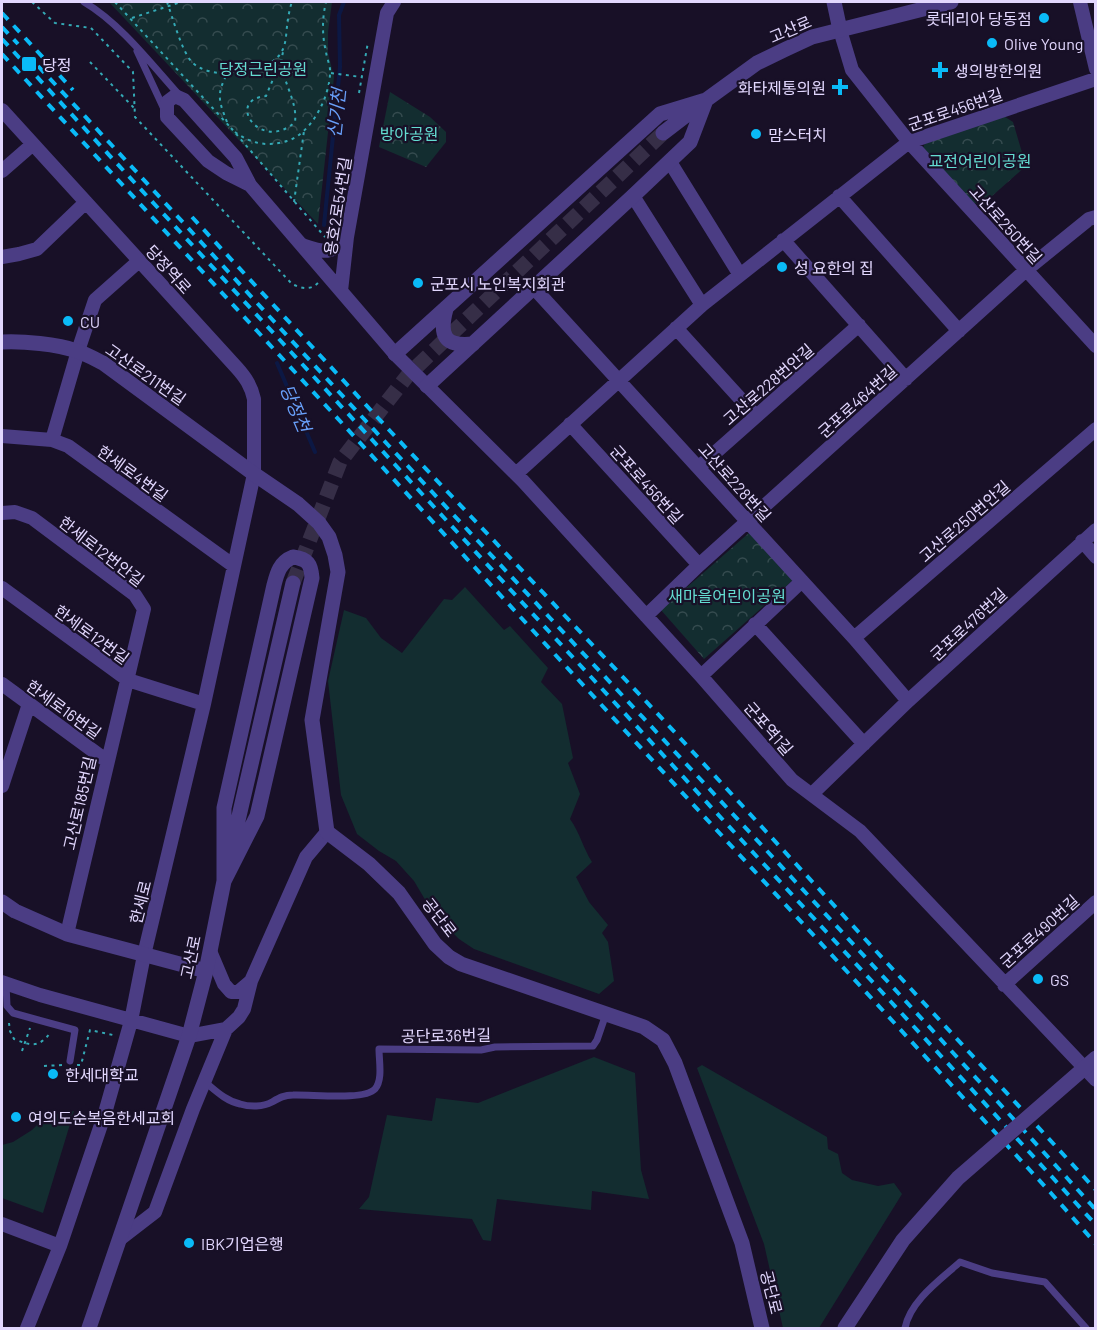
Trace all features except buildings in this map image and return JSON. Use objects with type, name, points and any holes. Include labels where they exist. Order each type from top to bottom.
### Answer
[{"type":"street","name":"용호2로54번길","points":[[341,291],[348,237],[387,13],[394,2]]},
{"type":"street","points":[[834,2],[840,30]]},
{"type":"street","name":"고산로","points":[[663,133],[757,63],[812,37],[951,2]]},
{"type":"street","points":[[1080,2],[1095,69]]},
{"type":"street","name":"고산로250번길","points":[[840,30],[852,70],[909,142],[1095,346]]},
{"type":"street","name":"군포로456번길","points":[[516,474],[702,305],[909,142],[1095,79]]},
{"type":"street","points":[[250,185],[226,174],[208,161],[167,117],[166,102],[175,96],[184,100],[236,158],[250,185],[300,245],[395,354],[427,386],[690,142],[706,100]]},
{"type":"street","points":[[395,354],[660,114],[706,100]]},
{"type":"street","name":"당정역로","points":[[2,110],[247,379],[254,399],[254,474]]},
{"type":"street","points":[[2,171],[33,144]]},
{"type":"street","points":[[670,162],[740,275]]},
{"type":"street","points":[[633,196],[702,305]]},
{"type":"street","points":[[839,196],[959,332]]},
{"type":"street","points":[[2,257],[36,249],[86,202]]},
{"type":"street","name":"군포로464번길","points":[[646,616],[699,565],[1026,270],[1089,219],[1095,217]]},
{"type":"street","points":[[300,245],[323,252],[337,248],[348,237]]},
{"type":"street","points":[[783,240],[906,379]]},
{"type":"street","points":[[52,440],[95,300],[139,261]]},
{"type":"street","name":"고산로228번길","points":[[534,288],[854,638],[908,701]]},
{"type":"street","points":[[446,309],[442,323],[443,333],[455,344],[473,344]]},
{"type":"street","name":"고산로228번안길","points":[[699,467],[858,325]]},
{"type":"street","points":[[676,328],[756,416]]},
{"type":"street","name":"고산로211번길","points":[[2,342],[78,351],[103,363],[254,474]]},
{"type":"street","name":"군포역1길","points":[[427,386],[516,474],[701,675],[792,780],[860,831],[1095,1080]]},
{"type":"street","name":"군포로456번길","points":[[570,424],[699,565]]},
{"type":"street","name":"고산로250번안길","points":[[854,638],[1095,429]]},
{"type":"street","name":"한세로4번길","points":[[2,436],[52,440],[68,446],[234,566]]},
{"type":"street","points":[[120,1239],[155,1212],[193,1109],[226,1029],[244,1009],[251,981],[306,857],[327,832],[312,720],[338,572],[335,555],[329,537],[319,523],[298,504],[254,474]]},
{"type":"street","name":"한세로","points":[[27,1329],[60,1246],[105,1113],[132,1021],[144,956],[204,704],[254,474]]},
{"type":"street","name":"한세로12번안길","points":[[2,513],[15,512],[32,518],[135,595],[144,609],[128,680]]},
{"type":"street","name":"군포로476번길","points":[[812,794],[908,701],[1095,530]]},
{"type":"street","points":[[1082,541],[1095,557]]},
{"type":"street","points":[[293,557],[302,558],[312,567],[312,578],[257,816],[224,881],[224,808],[273,585],[279,569],[286,560],[293,557]]},
{"type":"street","points":[[701,675],[802,581]]},
{"type":"street","name":"고산로","points":[[89,1329],[189,1036],[206,971],[224,881],[292,583]]},
{"type":"street","name":"한세로12번길","points":[[2,588],[128,680],[204,704]]},
{"type":"street","points":[[755,624],[864,744]]},
{"type":"street","name":"고산로185번길","points":[[67,934],[128,680]]},
{"type":"street","name":"한세로16번길","points":[[2,684],[108,761]]},
{"type":"street","points":[[2,786],[29,704]]},
{"type":"street","name":"공단로","points":[[327,832],[369,864],[399,893],[435,944],[448,957],[462,964],[644,1027],[663,1040],[675,1063],[742,1242],[762,1329]]},
{"type":"street","points":[[2,902],[15,912],[67,934],[206,971]]},
{"type":"street","name":"군포로490번길","points":[[1004,985],[1095,902]]},
{"type":"street","points":[[210,951],[224,984],[231,992],[238,992],[251,981]]},
{"type":"street","points":[[4,983],[189,1036],[226,1029]]},
{"type":"street","points":[[844,1329],[903,1240],[945,1192],[1095,1058]]},
{"type":"street","points":[[2,1224],[60,1246]]},
{"type":"lane","points":[[84,2],[99,10],[184,100]]},
{"type":"lane","points":[[133,44],[167,117]]},
{"type":"lane","points":[[4,983],[6,1006],[11,1012],[75,1030],[70,1061]]},
{"type":"lane","name":"공단로36번길","points":[[205,1082],[226,1099],[241,1105],[259,1106],[270,1103],[280,1096],[292,1095],[362,1096],[374,1090],[380,1080],[379,1049],[481,1050],[495,1047],[593,1046],[597,1041],[606,1014]]},
{"type":"lane","points":[[905,1329],[915,1304],[960,1262],[992,1273],[1045,1282],[1086,1329]]},
{"type":"path","points":[[32,2],[55,23],[91,28],[126,65],[132,72],[135,117],[292,284],[301,289],[315,286],[327,275]]},
{"type":"path","points":[[115,2],[231,128],[320,232],[329,238]]},
{"type":"path","points":[[167,2],[186,55],[192,63],[202,69],[227,74],[251,70],[272,63],[283,49]]},
{"type":"path","points":[[131,18],[180,2]]},
{"type":"path","points":[[280,60],[296,113],[295,122],[280,131],[267,131],[252,124],[247,116],[247,110],[250,103],[259,97],[266,96],[280,60],[292,2]]},
{"type":"path","points":[[231,128],[243,138],[257,144],[280,144],[294,139],[311,123],[322,105],[331,73],[323,36],[322,21],[326,2]]},
{"type":"path","points":[[358,98],[369,35]]},
{"type":"path","points":[[90,62],[134,108]]},
{"type":"path","points":[[331,73],[361,77]]},
{"type":"path","points":[[227,74],[220,88],[219,99],[228,125]]},
{"type":"path","points":[[294,203],[304,130]]},
{"type":"path","points":[[11,1012],[9,1025],[14,1039],[31,1045],[44,1040],[54,1024]]},
{"type":"path","points":[[22,1051],[33,1018]]},
{"type":"path","points":[[81,1065],[90,1030],[116,1036]]},
{"type":"green space","name":"당정근린공원","points":[[109,2],[332,2],[328,53],[334,77],[318,224]]},
{"type":"green space","name":"방아공원","points":[[390,92],[430,117],[446,132],[446,142],[426,167],[379,147]]},
{"type":"green space","name":"교전어린이공원","points":[[1002,115],[1013,122],[1026,166],[983,204],[973,203],[922,151],[926,140]]},
{"type":"green space","name":"새마을어린이공원","points":[[750,532],[793,580],[704,659],[661,610]]},
{"type":"green space","points":[[465,587],[504,630],[510,626],[548,668],[541,682],[562,704],[573,758],[568,763],[580,794],[570,819],[592,862],[576,877],[589,902],[608,925],[602,933],[608,942],[614,981],[599,994],[474,949],[459,939],[433,913],[414,881],[396,861],[357,834],[341,795],[328,681],[344,610],[366,618],[381,638],[402,653],[444,599],[452,600]]},
{"type":"green space","points":[[594,1057],[635,1073],[641,1170],[649,1199],[592,1191],[591,1210],[497,1199],[491,1241],[483,1240],[472,1219],[359,1209],[369,1197],[387,1115],[432,1121],[436,1098],[478,1103]]},
{"type":"green space","points":[[702,1065],[827,1137],[828,1149],[838,1154],[842,1173],[852,1180],[878,1186],[894,1183],[902,1194],[819,1328],[783,1328],[764,1244],[697,1068]]},
{"type":"green space","points":[[74,1111],[43,1213],[2,1198],[2,1145],[13,1142],[32,1130],[46,1116]]},
{"type":"waterway","name":"신기천","points":[[324,225],[340,67],[339,15],[344,2]]},
{"type":"waterway","name":"당정천","points":[[277,363],[315,452]]},
{"type":"tunnel","points":[[293,583],[340,462],[408,375],[663,133]]},
{"type":"railway","points":[[2,13],[73,90]]},
{"type":"railway","points":[[2,27],[18,44]]},
{"type":"railway","points":[[2,39],[1096,1225]]},
{"type":"railway","points":[[2,54],[1096,1244]]},
{"type":"railway","points":[[38,66],[1096,1210]]},
{"type":"railway","points":[[192,217],[391,432],[657,713],[1096,1190]]},
{"type":"place","name":"롯데리아 당동점","points":[[1044,18]]},
{"type":"place","name":"Olive Young","points":[[992,43]]},
{"type":"place","name":"당정","points":[[29,64]]},
{"type":"place","name":"생의방한의원","points":[[940,70]]},
{"type":"place","name":"화타제통의원","points":[[840,87]]},
{"type":"place","name":"맘스터치","points":[[756,134]]},
{"type":"place","name":"성 요한의 집","points":[[782,267]]},
{"type":"place","name":"군포시 노인복지회관","points":[[418,283]]},
{"type":"place","name":"CU","points":[[68,321]]},
{"type":"place","name":"GS","points":[[1038,979]]},
{"type":"place","name":"한세대학교","points":[[53,1074]]},
{"type":"place","name":"여의도순복음한세교회","points":[[16,1117]]},
{"type":"place","name":"IBK기업은행","points":[[189,1243]]}]
